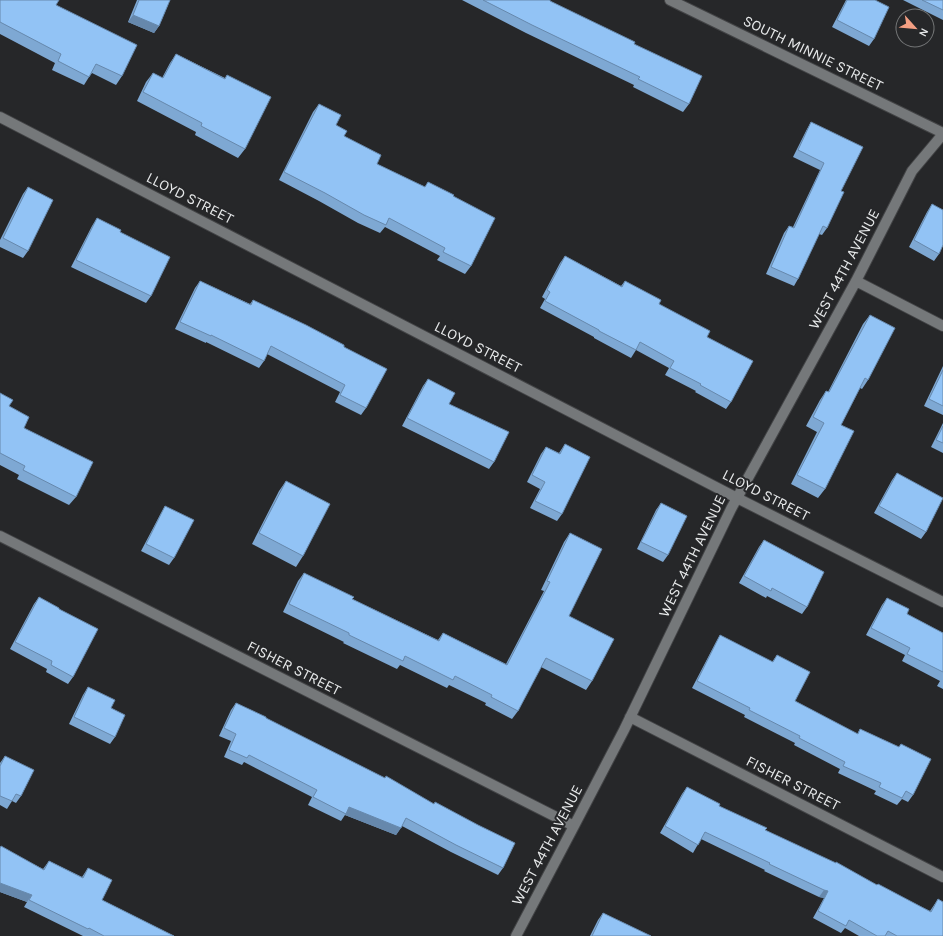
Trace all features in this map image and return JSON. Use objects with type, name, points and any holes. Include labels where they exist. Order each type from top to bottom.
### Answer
[{"type":"street","name":"SOUTH MINNIE STREET","points":[[670,0],[943,134]]},
{"type":"street","name":"LLOYD STREET","points":[[0,117],[737,498],[943,602]]},
{"type":"street","name":"WEST 44TH AVENUE","points":[[516,936],[624,730],[737,498],[856,281],[912,170],[943,134]]},
{"type":"street","points":[[856,281],[943,326]]},
{"type":"street","name":"FISHER STREET","points":[[0,536],[574,826]]},
{"type":"street","name":"FISHER STREET","points":[[630,717],[943,877]]},
{"type":"building","points":[[0,0],[59,0],[56,5],[137,45],[122,76],[96,64],[89,77],[58,61],[61,54],[0,22]]},
{"type":"building","points":[[139,0],[170,0],[159,26],[133,15]]},
{"type":"building","points":[[483,0],[550,0],[635,42],[634,44],[702,76],[689,104],[638,79],[640,77]]},
{"type":"building","points":[[847,0],[875,0],[889,7],[874,39],[837,20]]},
{"type":"building","points":[[922,0],[943,0],[943,10]]},
{"type":"building","points":[[176,54],[225,79],[227,75],[271,97],[245,149],[201,126],[202,123],[143,92],[153,73],[163,78]]},
{"type":"building","points":[[319,104],[341,115],[336,125],[347,131],[344,136],[381,155],[377,164],[425,187],[428,182],[495,218],[471,266],[443,252],[445,248],[389,218],[386,225],[364,215],[284,172]]},
{"type":"building","points":[[811,122],[863,147],[841,191],[844,192],[827,228],[823,226],[798,279],[771,267],[789,226],[794,228],[824,163],[798,150]]},
{"type":"building","points":[[28,187],[53,200],[28,251],[3,238]]},
{"type":"building","points":[[932,204],[943,210],[943,245],[939,254],[914,240]]},
{"type":"building","points":[[97,218],[121,230],[120,232],[170,257],[151,296],[76,260]]},
{"type":"building","points":[[565,256],[622,287],[625,281],[661,300],[659,304],[710,331],[707,337],[753,361],[731,402],[670,368],[674,361],[640,342],[636,350],[545,301],[550,292],[547,290]]},
{"type":"building","points":[[200,281],[251,305],[253,300],[306,325],[387,369],[366,408],[340,395],[345,385],[271,346],[264,361],[211,335],[180,322]]},
{"type":"building","points":[[870,315],[895,328],[868,380],[865,378],[841,425],[854,431],[825,489],[797,475],[824,423],[813,417],[826,391],[829,392]]},
{"type":"building","points":[[943,370],[943,406],[929,399]]},
{"type":"building","points":[[428,379],[455,393],[449,404],[509,432],[494,462],[407,418]]},
{"type":"building","points":[[0,393],[13,400],[9,406],[29,417],[24,428],[93,462],[76,497],[23,470],[25,466],[0,453]]},
{"type":"building","points":[[943,426],[943,443],[936,440]]},
{"type":"building","points":[[565,444],[590,457],[562,514],[535,501],[545,482],[532,475],[546,447],[560,454]]},
{"type":"building","points":[[897,473],[943,498],[926,532],[879,506]]},
{"type":"building","points":[[286,481],[330,504],[303,556],[259,533]]},
{"type":"building","points":[[661,503],[687,516],[668,555],[641,542]]},
{"type":"building","points":[[165,506],[194,520],[174,558],[146,544]]},
{"type":"building","points":[[570,533],[602,549],[569,616],[614,639],[592,681],[546,658],[518,711],[491,697],[492,695],[455,676],[453,680],[405,656],[403,661],[289,604],[304,573],[354,597],[352,599],[439,641],[443,633],[507,665],[550,582],[547,581]]},
{"type":"building","points":[[764,540],[824,572],[807,607],[772,588],[771,591],[744,576]]},
{"type":"building","points":[[39,597],[98,629],[73,677],[51,665],[52,661],[15,642]]},
{"type":"building","points":[[887,598],[909,609],[907,614],[943,633],[943,672],[907,654],[910,648],[871,628]]},
{"type":"building","points":[[720,635],[773,662],[777,655],[810,672],[795,701],[858,734],[860,729],[899,747],[901,744],[931,759],[913,795],[906,791],[902,798],[879,787],[881,783],[843,766],[845,762],[799,738],[800,736],[749,710],[750,708],[697,681]]},
{"type":"building","points":[[88,687],[115,700],[111,708],[125,715],[115,737],[74,717]]},
{"type":"building","points":[[236,703],[385,778],[386,776],[434,804],[435,802],[515,843],[503,868],[406,818],[401,828],[349,807],[346,814],[313,797],[317,790],[249,755],[247,758],[229,750],[236,734],[224,728]]},
{"type":"building","points":[[5,756],[34,770],[21,796],[16,794],[12,801],[0,796],[0,766]]},
{"type":"building","points":[[687,787],[720,804],[719,806],[767,828],[765,830],[836,862],[877,885],[878,884],[931,912],[938,899],[943,902],[943,936],[897,936],[888,931],[885,936],[877,936],[849,920],[846,926],[818,911],[828,891],[705,832],[698,845],[665,826]]},
{"type":"building","points":[[1,846],[44,870],[49,861],[83,878],[88,868],[112,880],[102,900],[174,936],[104,936],[29,900],[32,895],[0,883]]},
{"type":"building","points":[[603,913],[651,936],[592,936]]}]
